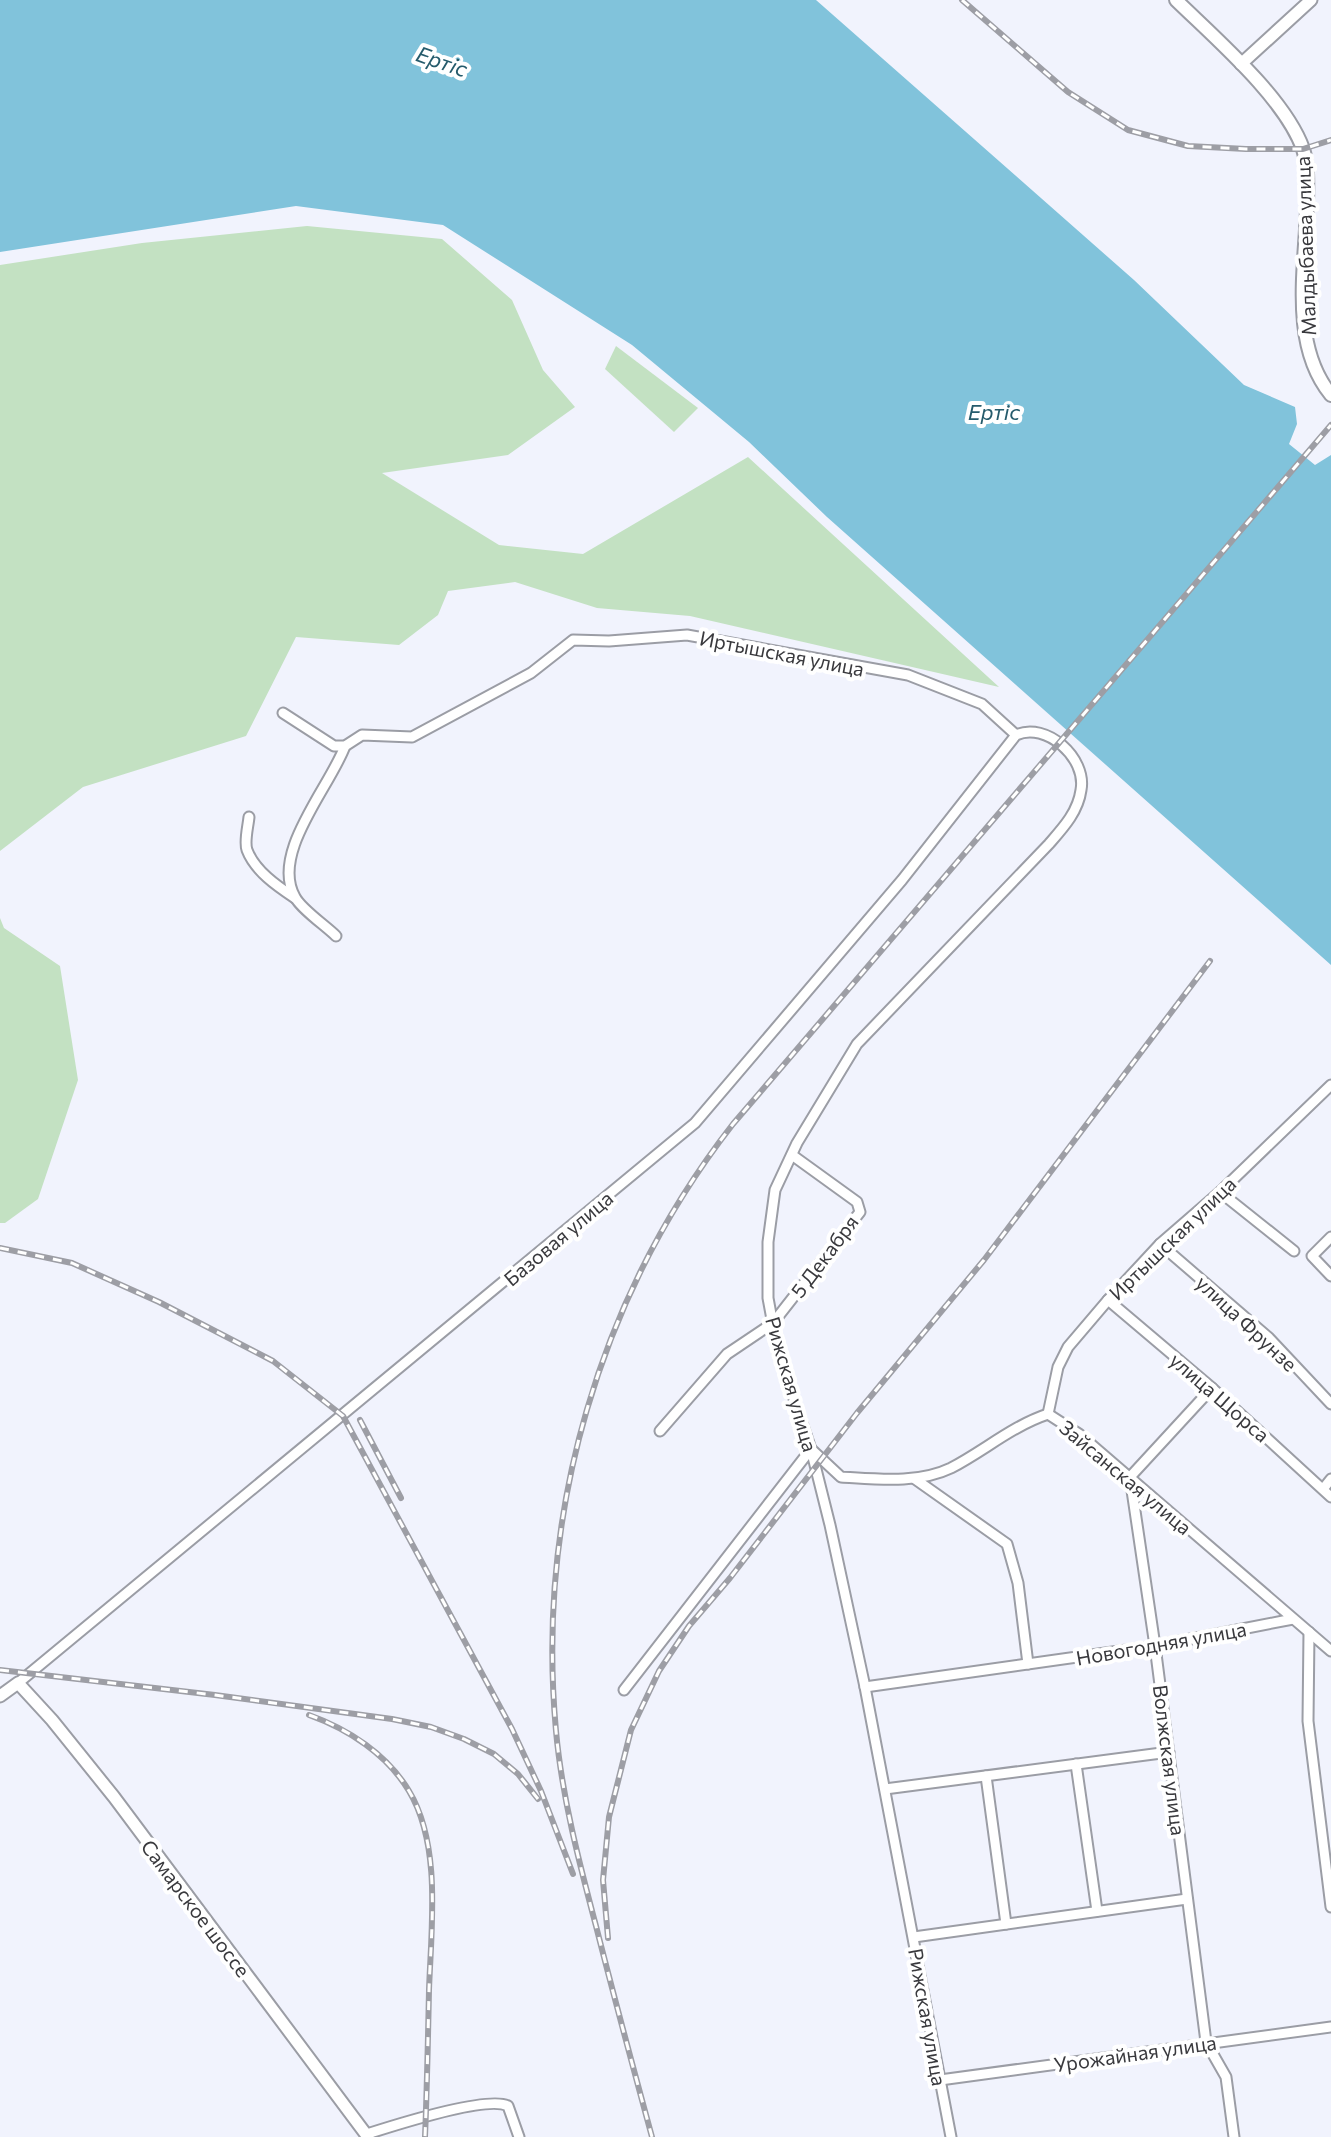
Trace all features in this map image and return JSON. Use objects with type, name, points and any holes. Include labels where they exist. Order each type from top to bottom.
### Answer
[{"type":"main road","name":"Малдыбаева улица","points":[[1176,0],[1241,64],[1277,105],[1303,149],[1307,191],[1303,316],[1309,352],[1320,382],[1331,395]]},
{"type":"street","points":[[1241,64],[1311,0]]},
{"type":"street","name":"Иртышская улица","points":[[345,746],[362,735],[412,737],[531,673],[573,640],[609,641],[687,635],[908,675],[982,704],[1016,735]]},
{"type":"street","points":[[283,713],[334,746],[345,746],[291,852],[289,875],[295,898]]},
{"type":"street","name":"Рижская улица","points":[[951,2137],[865,1687],[811,1449],[778,1352],[768,1298],[768,1242],[775,1190],[857,1044],[1070,820],[1082,786],[1080,771],[1064,748],[1052,739],[1026,730],[1016,735]]},
{"type":"street","name":"Базовая улица","points":[[0,1696],[695,1123],[902,880],[1016,735]]},
{"type":"street","points":[[249,817],[246,848],[258,867],[336,936]]},
{"type":"street","name":"Иртышская улица","points":[[1048,1414],[1058,1367],[1068,1347],[1108,1300],[1160,1244],[1220,1192],[1331,1085]]},
{"type":"street","name":"5 Декабря","points":[[660,1431],[727,1354],[773,1323],[860,1212],[857,1202],[792,1155]]},
{"type":"street","points":[[1220,1192],[1294,1251]]},
{"type":"street","points":[[1331,1237],[1312,1256],[1331,1276]]},
{"type":"street","name":"улица Фрунзе","points":[[1160,1244],[1269,1338],[1331,1404]]},
{"type":"street","name":"улица Щорса","points":[[1108,1300],[1212,1388],[1331,1497]]},
{"type":"street","points":[[1130,1477],[1212,1388]]},
{"type":"street","name":"Зайсанская улица","points":[[811,1449],[841,1477],[915,1479],[949,1469],[1028,1420],[1048,1414],[1079,1434],[1331,1651]]},
{"type":"street","points":[[624,1690],[811,1449]]},
{"type":"street","name":"Волжская улица","points":[[1130,1477],[1206,2042]]},
{"type":"street","points":[[915,1479],[1007,1544],[1018,1583],[1028,1664]]},
{"type":"street","points":[[1323,1489],[1331,1479]]},
{"type":"street","name":"Новогодняя улица","points":[[865,1687],[1155,1646],[1293,1619]]},
{"type":"street","points":[[1309,1632],[1308,1721],[1331,1907]]},
{"type":"street","name":"Самарское шоссе","points":[[18,1683],[114,1797],[368,2136]]},
{"type":"street","points":[[885,1789],[1169,1752]]},
{"type":"street","points":[[1076,1764],[1097,1911]]},
{"type":"street","points":[[986,1776],[1006,1924]]},
{"type":"street","points":[[914,1937],[1187,1899]]},
{"type":"street","name":"Урожайная улица","points":[[940,2080],[1331,2027]]},
{"type":"street","points":[[1206,2042],[1226,2077],[1234,2137]]},
{"type":"street","points":[[368,2136],[426,2116],[495,2103],[508,2106],[519,2137]]},
{"type":"green space","points":[[307,226],[442,239],[512,300],[543,370],[575,407],[508,455],[382,473],[499,545],[583,554],[748,457],[999,687],[690,616],[597,608],[515,582],[448,591],[438,615],[399,645],[296,637],[246,736],[83,787],[0,851],[0,265],[142,243]]},
{"type":"green space","points":[[616,346],[698,408],[674,432],[605,369]]},
{"type":"green space","points":[[0,918],[4,928],[60,966],[78,1080],[38,1199],[5,1223],[0,1223]]},
{"type":"water","name":"Ертіс","points":[[0,0],[816,0],[1134,280],[1244,385],[1295,407],[1297,424],[1289,444],[1315,465],[1331,455],[1331,965],[827,517],[749,442],[632,345],[443,225],[296,206],[0,252]]},
{"type":"railway","points":[[962,0],[1068,92],[1128,130],[1188,146],[1246,149],[1303,149],[1331,140]]},
{"type":"railway","points":[[652,2137],[577,1854],[556,1731],[552,1649],[556,1568],[568,1488],[587,1410],[613,1334],[646,1261],[686,1191],[733,1124],[1331,425]]},
{"type":"railway","points":[[608,1938],[603,1880],[609,1817],[631,1730],[659,1671],[689,1626],[730,1578],[857,1413],[984,1260],[1210,961]]},
{"type":"railway","points":[[0,1248],[72,1263],[159,1302],[273,1361],[343,1416],[512,1729],[541,1791],[573,1874]]},
{"type":"railway","points":[[360,1420],[401,1498]]},
{"type":"railway","points":[[0,1670],[215,1695],[431,1727],[494,1754],[518,1774],[538,1799]]},
{"type":"railway","points":[[309,1715],[352,1735],[390,1765],[409,1791],[426,1837],[432,1915],[425,2137]]}]
